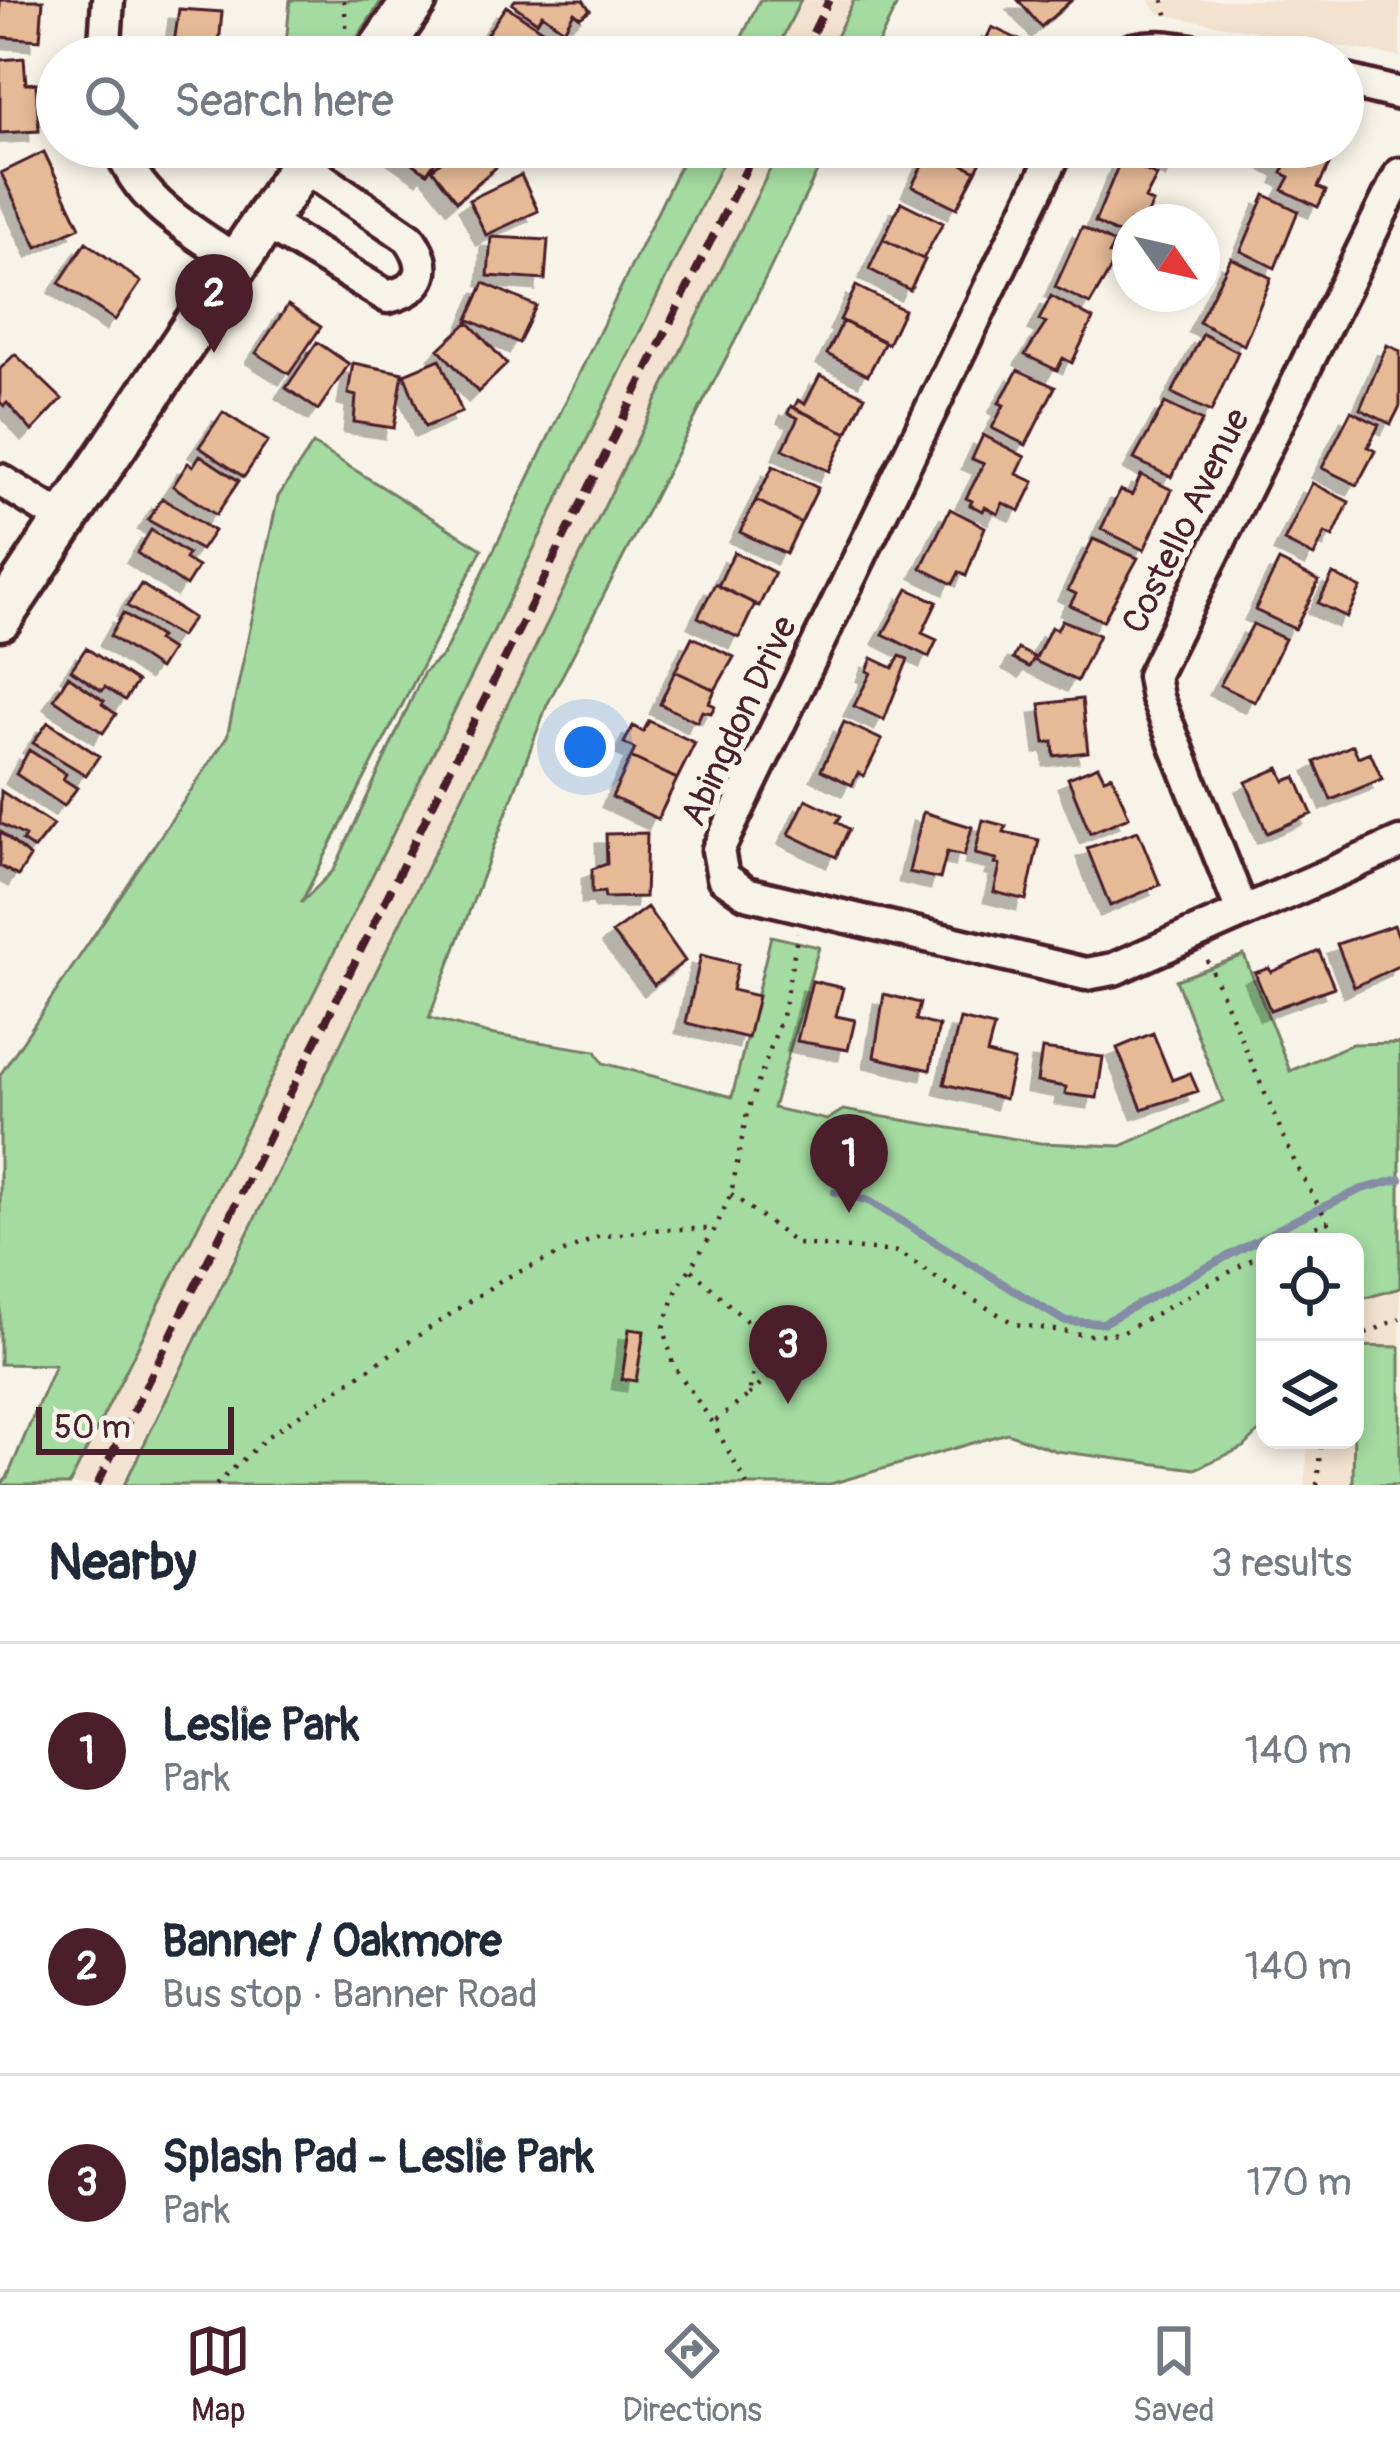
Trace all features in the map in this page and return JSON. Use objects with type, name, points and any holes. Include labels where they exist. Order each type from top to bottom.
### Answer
[{"type":"street","points":[[105,36],[108,0]]},
{"type":"street","points":[[374,36],[415,0]]},
{"type":"street","points":[[1364,85],[1400,94]]},
{"type":"street","points":[[127,168],[160,209],[235,260]]},
{"type":"street","points":[[0,618],[300,168]]},
{"type":"street","points":[[263,221],[388,297],[415,285],[422,271],[422,255],[409,238],[323,168]]},
{"type":"street","name":"Abingdon Drive","points":[[1048,168],[718,850],[723,877],[746,893],[1086,974],[1114,969],[1400,843]]},
{"type":"street","name":"Costello Avenue","points":[[1242,910],[1157,698],[1153,676],[1400,174]]},
{"type":"street","points":[[0,480],[66,521]]},
{"type":"path","points":[[344,0],[357,36]]},
{"type":"path","points":[[1162,0],[1171,25]]},
{"type":"path","points":[[747,1485],[713,1423],[673,1365],[664,1327],[677,1289],[731,1194],[747,1113],[782,1016],[803,908]]},
{"type":"path","points":[[1195,933],[1296,1165],[1334,1233]]},
{"type":"path","points":[[731,1194],[797,1244],[899,1252],[1015,1324],[1087,1335],[1122,1333],[1256,1257]]},
{"type":"path","points":[[1302,1233],[1328,1221]]},
{"type":"path","points":[[216,1485],[268,1436],[503,1279],[598,1237],[661,1229],[715,1229]]},
{"type":"path","points":[[692,1269],[754,1328],[756,1354],[749,1395]]},
{"type":"path","points":[[713,1423],[778,1369],[800,1364],[808,1348],[805,1332],[794,1320],[781,1316],[754,1328]]},
{"type":"path","points":[[1364,1335],[1400,1318]]},
{"type":"path","points":[[756,1354],[778,1369]]},
{"type":"path","points":[[1317,1485],[1321,1449]]},
{"type":"shaded area","points":[[801,0],[854,0],[836,36],[783,36]]},
{"type":"shaded area","points":[[1149,0],[1400,0],[1400,57],[1364,51],[1364,36],[1282,36],[1159,14]]},
{"type":"shaded area","points":[[720,168],[771,168],[121,1485],[69,1485]]},
{"type":"shaded area","points":[[1400,1288],[1400,1485],[1304,1485],[1308,1449],[1364,1449],[1364,1298]]},
{"type":"green space","points":[[290,0],[382,0],[358,36],[287,36]]},
{"type":"green space","points":[[760,0],[801,0],[783,36],[742,36]]},
{"type":"green space","points":[[854,0],[899,0],[882,36],[836,36]]},
{"type":"green space","points":[[679,168],[720,168],[69,1485],[0,1485],[55,1365],[0,1364],[0,1075],[227,737],[278,497],[313,444],[482,549],[301,903],[334,870],[424,672],[443,655]]},
{"type":"green space","points":[[771,168],[819,168],[547,705],[429,1018],[489,1034],[596,1051],[603,1063],[732,1097],[771,936],[819,947],[773,1108],[827,1120],[843,1110],[1040,1143],[1121,1146],[1223,1101],[1176,980],[1244,955],[1290,1071],[1352,1044],[1400,1043],[1400,1288],[1364,1298],[1364,1233],[1256,1233],[1256,1435],[1244,1447],[1195,1469],[1056,1451],[1007,1433],[827,1485],[124,1485]]},
{"type":"green space","points":[[1364,1346],[1400,1347],[1400,1485],[1353,1485],[1354,1449],[1364,1449]]},
{"type":"building","points":[[0,0],[43,0],[36,40],[0,37]]},
{"type":"building","points":[[515,0],[583,0],[590,10],[580,17],[574,12],[564,30],[542,14],[537,22],[512,4]]},
{"type":"building","points":[[1018,0],[1072,0],[1041,27]]},
{"type":"building","points":[[506,6],[551,36],[485,36]]},
{"type":"building","points":[[179,9],[222,12],[220,36],[175,36]]},
{"type":"building","points":[[992,27],[1011,36],[988,36]]},
{"type":"building","points":[[24,58],[26,84],[36,83],[36,131],[0,133],[0,60]]},
{"type":"building","points":[[36,156],[36,168],[52,168],[80,227],[37,247],[1,173]]},
{"type":"building","points":[[433,168],[495,168],[457,201]]},
{"type":"building","points":[[921,168],[976,171],[957,208],[912,186]]},
{"type":"building","points":[[1117,168],[1140,168],[1157,176],[1145,199],[1153,204],[1112,204],[1112,231],[1095,222]]},
{"type":"building","points":[[1284,168],[1328,168],[1318,187],[1326,191],[1318,207],[1283,190],[1290,177],[1282,173]]},
{"type":"building","points":[[521,175],[538,211],[486,235],[469,200]]},
{"type":"building","points":[[1265,195],[1298,211],[1275,268],[1241,251]]},
{"type":"building","points":[[901,202],[943,223],[923,259],[883,239]]},
{"type":"building","points":[[1082,227],[1112,242],[1112,267],[1090,304],[1055,287]]},
{"type":"building","points":[[491,237],[548,240],[545,280],[488,276]]},
{"type":"building","points":[[883,239],[925,260],[910,290],[869,269]]},
{"type":"building","points":[[86,242],[141,282],[115,320],[59,283]]},
{"type":"building","points":[[1231,258],[1271,278],[1244,345],[1199,322],[1204,312],[1220,312],[1220,280]]},
{"type":"building","points":[[484,283],[536,306],[519,343],[468,319]]},
{"type":"building","points":[[856,286],[904,310],[888,344],[840,320]]},
{"type":"building","points":[[1051,296],[1093,319],[1072,363],[1063,358],[1057,370],[1025,355],[1046,323],[1039,320]]},
{"type":"building","points":[[288,305],[321,327],[289,374],[256,353]]},
{"type":"building","points":[[843,321],[885,342],[868,375],[827,354]]},
{"type":"building","points":[[468,322],[507,364],[478,392],[439,349]]},
{"type":"building","points":[[1203,334],[1238,352],[1211,412],[1172,393]]},
{"type":"building","points":[[317,342],[349,364],[318,410],[286,388]]},
{"type":"building","points":[[1387,345],[1400,351],[1400,406],[1391,424],[1360,409]]},
{"type":"building","points":[[15,354],[62,399],[32,431],[7,403],[0,402],[0,369]]},
{"type":"building","points":[[440,359],[462,412],[425,427],[404,374]]},
{"type":"building","points":[[353,363],[403,373],[394,428],[354,422],[356,396],[348,394]]},
{"type":"building","points":[[1018,370],[1055,387],[1026,445],[992,428],[1004,405],[999,403]]},
{"type":"building","points":[[820,375],[865,396],[847,433],[794,408],[798,400],[805,404]]},
{"type":"building","points":[[1165,403],[1202,421],[1171,477],[1134,459]]},
{"type":"building","points":[[791,406],[847,433],[829,471],[783,449],[798,418],[788,413]]},
{"type":"building","points":[[1351,411],[1379,425],[1368,447],[1375,451],[1357,485],[1322,468]]},
{"type":"building","points":[[223,412],[268,441],[244,477],[199,447]]},
{"type":"building","points":[[983,435],[1025,457],[1017,474],[1034,482],[1020,511],[1003,503],[998,514],[985,507],[983,511],[966,498],[984,464],[972,459]]},
{"type":"building","points":[[200,455],[239,481],[216,515],[173,486],[188,463],[193,466]]},
{"type":"building","points":[[773,466],[818,488],[801,523],[756,500]]},
{"type":"building","points":[[1141,475],[1172,490],[1144,550],[1101,529],[1120,490],[1132,495]]},
{"type":"building","points":[[1312,483],[1349,502],[1333,537],[1325,533],[1314,556],[1284,541]]},
{"type":"building","points":[[162,498],[214,531],[201,550],[148,520]]},
{"type":"building","points":[[756,500],[801,523],[786,554],[740,532]]},
{"type":"building","points":[[950,509],[985,527],[966,576],[959,572],[953,584],[921,568]]},
{"type":"building","points":[[151,530],[188,554],[185,559],[198,567],[186,586],[137,553]]},
{"type":"building","points":[[1093,539],[1138,558],[1103,621],[1070,605],[1076,594],[1068,590]]},
{"type":"building","points":[[734,552],[775,573],[759,606],[718,586]]},
{"type":"building","points":[[1279,561],[1319,581],[1295,629],[1255,610]]},
{"type":"building","points":[[1333,574],[1361,588],[1347,617],[1318,603]]},
{"type":"building","points":[[141,584],[193,618],[180,637],[127,606]]},
{"type":"building","points":[[715,584],[755,604],[739,638],[698,617]]},
{"type":"building","points":[[908,589],[937,602],[922,633],[937,640],[929,657],[883,634]]},
{"type":"building","points":[[123,613],[171,650],[159,669],[110,636]]},
{"type":"building","points":[[1062,620],[1099,635],[1077,681],[1033,660],[1029,667],[1013,659],[1018,649],[1036,658],[1051,627],[1057,630]]},
{"type":"building","points":[[1253,624],[1285,639],[1255,702],[1220,685]]},
{"type":"building","points":[[692,637],[734,657],[715,690],[675,671]]},
{"type":"building","points":[[86,648],[137,682],[125,700],[71,670]]},
{"type":"building","points":[[900,656],[908,659],[884,720],[854,706],[871,673],[867,671],[872,658],[893,668]]},
{"type":"building","points":[[675,671],[715,690],[709,703],[715,706],[711,713],[702,711],[697,722],[660,704]]},
{"type":"building","points":[[68,676],[116,714],[103,733],[54,699]]},
{"type":"building","points":[[1082,699],[1088,752],[1054,756],[1053,742],[1045,743],[1040,704]]},
{"type":"building","points":[[649,721],[695,743],[677,779],[631,757],[635,749],[624,743],[633,726],[643,732]]},
{"type":"building","points":[[48,722],[99,756],[86,775],[33,743]]},
{"type":"building","points":[[844,722],[882,740],[864,776],[858,773],[852,785],[821,770]]},
{"type":"building","points":[[1353,745],[1358,757],[1370,752],[1382,779],[1331,800],[1315,762]]},
{"type":"building","points":[[29,750],[66,774],[63,779],[77,788],[64,806],[16,774]]},
{"type":"building","points":[[631,757],[677,779],[658,819],[612,797]]},
{"type":"building","points":[[1098,766],[1104,778],[1112,775],[1129,817],[1090,833],[1068,778]]},
{"type":"building","points":[[1279,768],[1285,781],[1296,777],[1312,814],[1267,833],[1246,782]]},
{"type":"building","points":[[1,791],[53,825],[34,849],[22,841],[25,836],[0,823]]},
{"type":"building","points":[[806,799],[841,816],[837,822],[849,829],[836,857],[789,834]]},
{"type":"building","points":[[923,812],[972,827],[964,856],[947,852],[940,879],[909,872]]},
{"type":"building","points":[[983,820],[1006,826],[1004,832],[1039,840],[1026,900],[994,892],[997,859],[975,854]]},
{"type":"building","points":[[0,831],[30,857],[18,876],[0,866]]},
{"type":"building","points":[[1138,831],[1160,885],[1110,906],[1087,848]]},
{"type":"building","points":[[647,833],[645,897],[605,898],[604,892],[592,893],[592,869],[607,864],[606,834]]},
{"type":"building","points":[[647,907],[685,961],[654,985],[612,933]]},
{"type":"building","points":[[1394,925],[1400,940],[1400,965],[1354,987],[1337,944]]},
{"type":"building","points":[[1319,951],[1334,987],[1270,1010],[1255,973],[1269,968],[1271,972]]},
{"type":"building","points":[[701,955],[738,964],[732,990],[758,996],[748,1038],[686,1023]]},
{"type":"building","points":[[812,981],[843,988],[836,1016],[855,1020],[848,1050],[797,1041]]},
{"type":"building","points":[[884,994],[920,1003],[916,1020],[939,1026],[930,1070],[874,1057]]},
{"type":"building","points":[[960,1019],[994,1027],[987,1054],[1014,1061],[1005,1099],[944,1084]]},
{"type":"building","points":[[1153,1033],[1172,1080],[1190,1073],[1198,1091],[1142,1109],[1117,1048]]},
{"type":"building","points":[[1042,1049],[1103,1057],[1097,1098],[1065,1094],[1066,1087],[1037,1082]]},
{"type":"building","points":[[629,1329],[644,1331],[636,1381],[622,1379]]},
{"type":"waterway","points":[[835,1192],[869,1201],[1064,1321],[1103,1323],[1297,1219],[1362,1189],[1400,1179]]},
{"type":"railway","points":[[811,36],[829,0]]},
{"type":"railway","points":[[97,1485],[747,168]]},
{"type":"place","name":"Banner / Oakmore","points":[[214,353]]},
{"type":"place","name":"Leslie Park","points":[[849,1213]]},
{"type":"place","name":"Splash Pad - Leslie Park","points":[[788,1404]]}]
